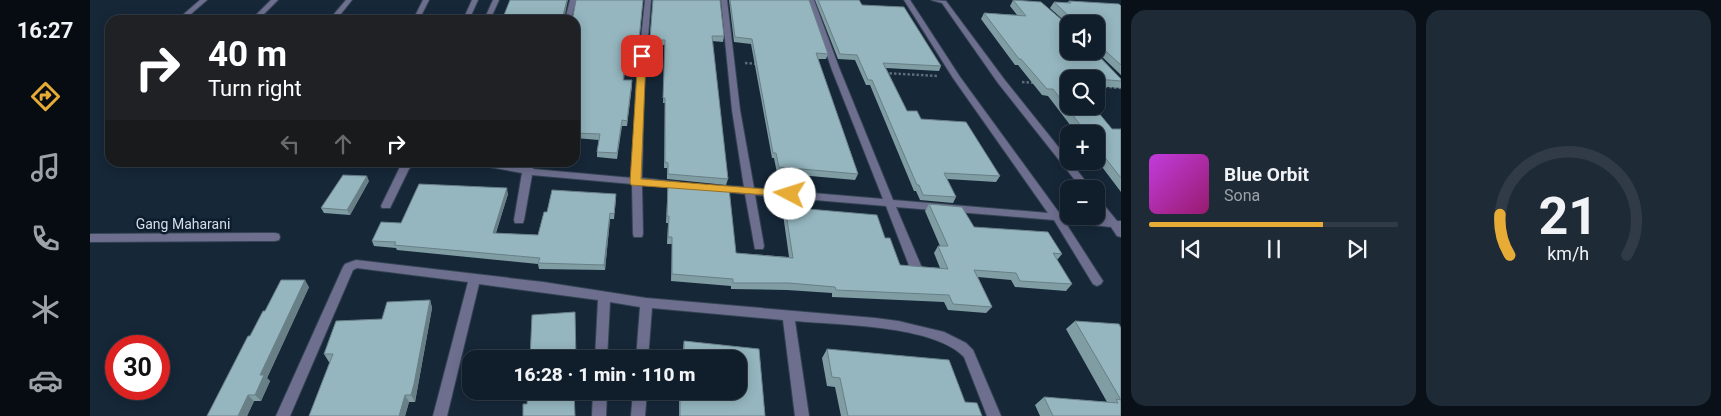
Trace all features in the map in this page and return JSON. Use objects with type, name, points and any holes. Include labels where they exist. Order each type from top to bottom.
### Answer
[{"type":"street","points":[[186,15],[204,0]]},
{"type":"street","points":[[259,15],[275,0]]},
{"type":"street","points":[[336,15],[349,0]]},
{"type":"street","points":[[418,15],[426,0]]},
{"type":"street","points":[[468,15],[474,0]]},
{"type":"street","points":[[489,15],[496,0]]},
{"type":"street","points":[[569,15],[573,0]]},
{"type":"street","points":[[638,234],[635,182],[642,56],[648,0]]},
{"type":"street","points":[[724,0],[736,110],[759,246]]},
{"type":"street","points":[[811,0],[836,70],[916,268]]},
{"type":"street","points":[[907,0],[957,78],[1057,217],[1097,282]]},
{"type":"street","points":[[934,0],[944,2],[1001,80],[1080,180]]},
{"type":"street","points":[[386,206],[405,167]]},
{"type":"street","points":[[519,220],[528,167],[635,182],[1057,217],[1119,228]]},
{"type":"street","points":[[1105,212],[1119,228]]},
{"type":"street","name":"Gang Maharani","points":[[90,238],[276,238]]},
{"type":"street","points":[[283,416],[351,265],[360,264],[543,287],[646,303],[876,322],[937,335],[961,346],[969,354],[994,416]]},
{"type":"street","points":[[440,416],[474,279]]},
{"type":"street","points":[[601,350],[604,297]]},
{"type":"street","points":[[643,350],[646,303]]},
{"type":"street","points":[[788,315],[802,416]]},
{"type":"street","points":[[599,416],[600,400]]},
{"type":"street","points":[[638,416],[639,400]]},
{"type":"path","points":[[1105,87],[1121,88]]},
{"type":"building","points":[[510,0],[567,0],[563,15],[504,15]]},
{"type":"building","points":[[576,0],[643,0],[639,39],[628,39],[623,80],[632,80],[627,121],[622,120],[617,153],[597,152],[600,134],[580,133],[580,15],[573,15]]},
{"type":"building","points":[[653,0],[720,0],[724,36],[712,36],[728,179],[668,174],[668,163],[665,162],[665,98],[663,98],[665,40],[650,40]]},
{"type":"building","points":[[730,0],[809,0],[828,54],[816,53],[858,174],[779,167],[776,153],[773,153],[752,39],[735,37]]},
{"type":"building","points":[[818,0],[859,0],[862,5],[904,7],[941,66],[883,63],[907,111],[917,111],[921,119],[966,122],[1000,176],[944,173],[956,197],[923,195],[872,80],[868,80],[857,55],[840,54]]},
{"type":"building","points":[[1013,0],[1041,2],[1060,18],[1060,60],[1103,60],[1121,81],[1105,80],[1105,70],[1060,70],[1060,98],[1053,89],[1047,89],[1019,59],[984,13],[1026,16]]},
{"type":"building","points":[[1069,1],[1119,4],[1121,6],[1121,65],[1105,50],[1105,15],[1068,15],[1054,2],[1071,3]]},
{"type":"building","points":[[1073,115],[1100,115],[1112,129],[1121,129],[1121,178],[1105,158],[1105,125],[1080,125]]},
{"type":"building","points":[[343,175],[367,176],[347,210],[321,208]]},
{"type":"building","points":[[668,183],[729,188],[736,253],[793,258],[785,207],[877,215],[885,238],[890,238],[900,265],[948,269],[938,246],[948,246],[929,204],[962,207],[974,227],[1048,232],[1062,254],[1053,253],[1072,284],[1020,281],[1016,273],[974,270],[992,307],[953,304],[949,295],[836,290],[835,287],[789,283],[733,283],[733,279],[672,274],[672,237],[668,237],[669,216],[667,216]]},
{"type":"building","points":[[419,184],[507,188],[493,233],[538,235],[544,212],[547,212],[552,190],[616,194],[614,214],[610,213],[604,265],[538,263],[540,258],[394,245],[396,242],[372,241],[381,222],[401,223]]},
{"type":"building","points":[[281,280],[305,280],[260,375],[264,375],[255,395],[248,395],[238,416],[207,416],[248,336],[250,336],[263,311],[265,311]]},
{"type":"building","points":[[430,300],[414,384],[411,395],[405,395],[399,416],[309,416],[333,354],[324,354],[336,321],[382,319],[387,302]]},
{"type":"building","points":[[575,312],[576,350],[530,350],[532,315]]},
{"type":"building","points":[[1075,321],[1119,324],[1121,328],[1121,400]]},
{"type":"building","points":[[684,341],[759,349],[765,416],[680,416],[680,400],[747,400],[747,350],[684,350]]},
{"type":"building","points":[[827,349],[949,360],[965,402],[977,403],[982,416],[848,416],[840,378],[832,377]]},
{"type":"building","points":[[1044,397],[1118,403],[1116,399],[1121,400],[1121,416],[1053,416]]},
{"type":"building","points":[[527,400],[574,400],[575,416],[523,416],[523,404],[527,404]]},
{"type":"route","points":[[642,56],[635,182],[790,194]]}]
